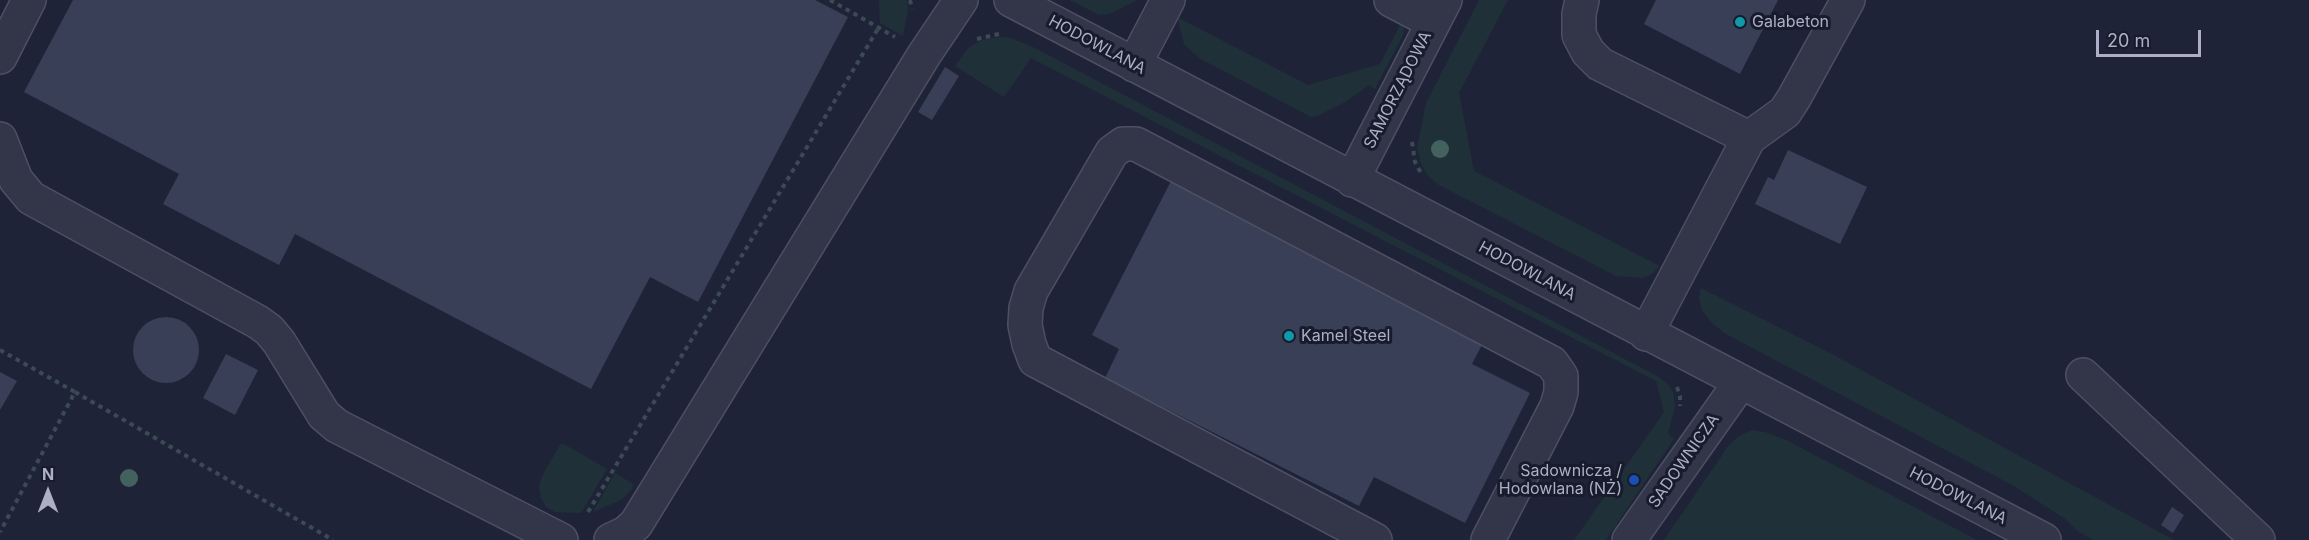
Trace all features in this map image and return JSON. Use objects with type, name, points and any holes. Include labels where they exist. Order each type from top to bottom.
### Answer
[{"type":"street","points":[[0,57],[29,0]]},
{"type":"street","points":[[610,540],[636,525],[924,55],[961,0]]},
{"type":"street","name":"HODOWLANA","points":[[1011,0],[1646,334],[2044,540]]},
{"type":"street","points":[[1134,65],[1168,0]]},
{"type":"street","points":[[1391,0],[1439,11]]},
{"type":"street","points":[[1582,0],[1579,35],[1588,52],[1600,64],[1749,138]]},
{"type":"street","points":[[1646,334],[1749,138],[1785,112],[1848,0]]},
{"type":"street","name":"SAMORZĄDOWA","points":[[1352,180],[1439,11]]},
{"type":"street","points":[[0,140],[16,180],[31,198],[269,330],[279,342],[324,415],[337,426],[572,531]]},
{"type":"street","points":[[1375,540],[1035,360],[1024,324],[1031,291],[1112,152],[1123,144],[1136,144],[1552,363],[1561,376],[1561,392],[1557,406],[1488,540]]},
{"type":"street","points":[[2083,375],[2242,535]]},
{"type":"street","name":"SADOWNICZA","points":[[1629,540],[1740,382]]},
{"type":"path","points":[[830,0],[924,55]]},
{"type":"path","points":[[572,531],[879,27]]},
{"type":"path","points":[[0,350],[333,540]]},
{"type":"path","points":[[0,532],[75,392]]},
{"type":"shaded area","points":[[879,0],[907,0],[908,10],[903,36],[880,23]]},
{"type":"shaded area","points":[[1070,0],[1137,0],[1109,14],[1099,15]]},
{"type":"shaded area","points":[[1479,0],[1508,0],[1459,93],[1474,171],[1660,266],[1652,274],[1642,278],[1616,276],[1437,184],[1427,175],[1417,148],[1426,103]]},
{"type":"shaded area","points":[[1177,17],[1308,85],[1380,64],[1401,23],[1404,28],[1403,35],[1375,89],[1369,85],[1345,102],[1311,117],[1199,58],[1184,44]]},
{"type":"shaded area","points":[[999,37],[1011,38],[1035,48],[1659,377],[1668,384],[1673,392],[1675,407],[1668,433],[1674,439],[1606,540],[1574,540],[1664,412],[1656,381],[1031,58],[1004,97],[955,66],[969,47],[983,40]]},
{"type":"shaded area","points":[[1701,288],[1830,353],[2174,540],[2093,540],[2079,532],[2067,520],[2014,486],[1724,333],[1710,321],[1702,310],[1699,298]]},
{"type":"shaded area","points":[[1752,430],[1786,440],[1977,540],[1664,540],[1729,445],[1739,436]]},
{"type":"shaded area","points":[[564,444],[607,469],[581,513],[555,512],[546,507],[541,498],[539,486],[542,476],[560,445]]},
{"type":"shaded area","points":[[615,473],[633,484],[632,489],[621,500],[593,512]]},
{"type":"building","points":[[73,0],[815,0],[848,17],[698,302],[650,277],[591,389],[295,234],[279,265],[163,204],[179,174],[24,92]]},
{"type":"building","points":[[1656,0],[1778,0],[1740,74],[1644,24]]},
{"type":"building","points":[[945,67],[959,76],[932,120],[918,112]]},
{"type":"building","points":[[1788,150],[1867,187],[1840,244],[1755,204],[1768,177],[1774,180]]},
{"type":"building","name":"Kamel Steel","points":[[1172,179],[1486,337],[1472,364],[1530,393],[1465,523],[1374,477],[1359,506],[1105,378],[1119,349],[1092,335]]},
{"type":"building","points":[[166,317],[179,320],[189,327],[196,337],[199,350],[196,363],[189,373],[179,380],[166,383],[153,380],[143,373],[136,363],[133,350],[136,337],[143,327],[153,320]]},
{"type":"building","points":[[226,354],[258,370],[235,415],[203,398]]},
{"type":"building","points":[[0,372],[17,381],[0,410]]},
{"type":"building","points":[[2172,507],[2184,515],[2173,533],[2161,525]]},
{"type":"place","name":"Galabeton","points":[[1740,22]]},
{"type":"place","name":"Kamel Steel","points":[[1289,336]]},
{"type":"place","name":"Sadownicza / Hodowlana (NŻ)","points":[[1634,480]]}]
